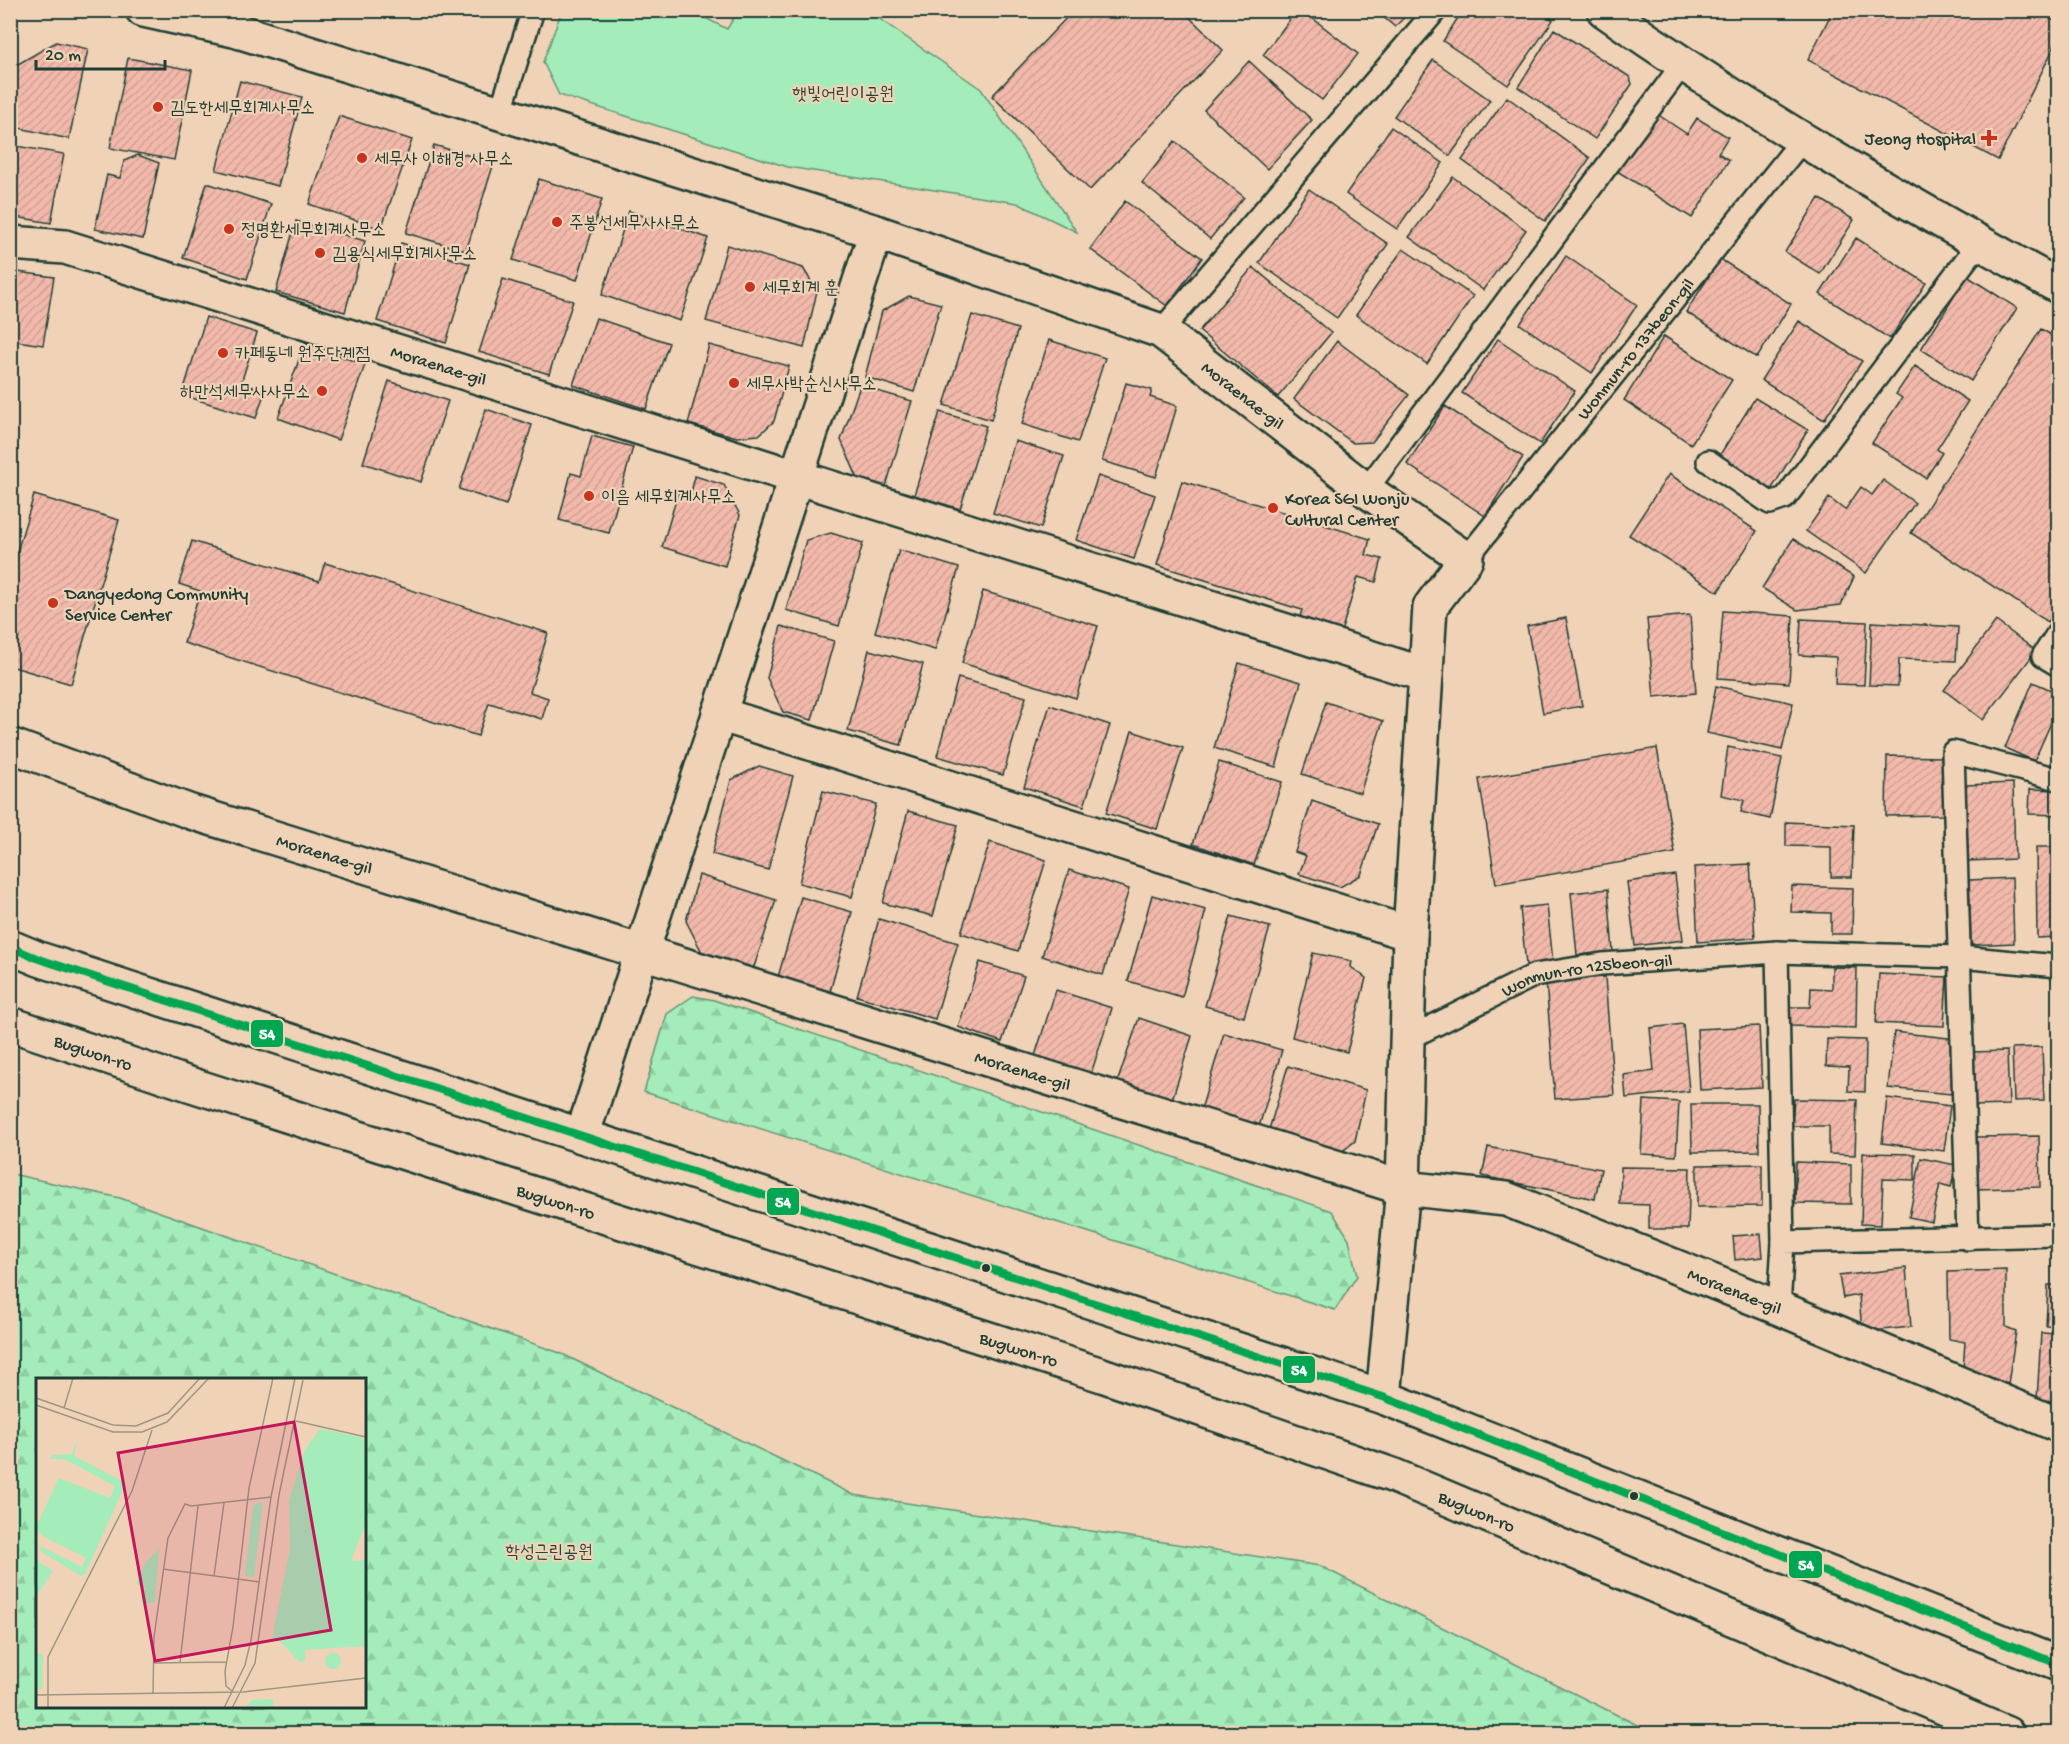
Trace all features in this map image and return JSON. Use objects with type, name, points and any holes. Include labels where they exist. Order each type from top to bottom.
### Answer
[{"type":"street","name":"Moraenae-gil","points":[[143,10],[238,32],[500,113],[876,232],[1161,331],[1366,490],[1467,558]]},
{"type":"street","points":[[1604,10],[1682,65],[1803,139],[1979,243],[2058,285]]},
{"type":"street","points":[[582,1136],[876,232]]},
{"type":"street","name":"Moraenae-gil","points":[[10,243],[65,247],[1426,675]]},
{"type":"street","points":[[1383,1397],[1403,1188],[1410,934],[1430,607],[1467,558]]},
{"type":"street","points":[[719,714],[1410,934]]},
{"type":"street","name":"Moraenae-gil","points":[[10,745],[191,812],[642,950],[1403,1188],[1506,1199],[1779,1308],[2058,1425]]},
{"type":"street","points":[[10,947],[39,959],[1383,1397],[2058,1664]]},
{"type":"street","name":"Bugwon-ro","points":[[10,1024],[189,1084],[1090,1372],[1392,1475],[2007,1734]]},
{"type":"lane","points":[[500,113],[533,10]]},
{"type":"lane","points":[[1161,331],[1436,10]]},
{"type":"lane","points":[[1366,490],[1682,65]]},
{"type":"lane","name":"Wonmun-ro 137beon-gil","points":[[1467,558],[1803,139]]},
{"type":"lane","points":[[1708,461],[1770,503],[1785,498],[1979,243]]},
{"type":"lane","points":[[2058,633],[2043,656],[2058,665]]},
{"type":"lane","points":[[1968,1239],[1953,752],[2058,779]]},
{"type":"lane","points":[[1777,952],[1783,1242],[1779,1308]]},
{"type":"lane","name":"Wonmun-ro 125beon-gil","points":[[1407,1039],[1535,975],[1602,964],[1777,952],[1960,957],[2058,966]]},
{"type":"lane","points":[[1783,1242],[2058,1236]]},
{"type":"green space","name":"햇빛어린이공원","points":[[562,10],[692,11],[727,29],[738,11],[868,11],[981,89],[1077,232],[1017,203],[788,167],[559,95],[543,62]]},
{"type":"green space","points":[[693,996],[714,1000],[1332,1211],[1349,1239],[1357,1276],[1335,1310],[644,1092],[667,1014]]},
{"type":"green space","name":"학성근린공원","points":[[12,1174],[120,1198],[560,1353],[854,1495],[1320,1566],[1653,1733],[11,1733]]},
{"type":"building","points":[[1074,10],[1182,10],[1223,50],[1090,190],[992,96]]},
{"type":"building","points":[[1297,10],[1302,10],[1358,54],[1322,100],[1263,55]]},
{"type":"building","points":[[1375,10],[1411,10],[1395,27]]},
{"type":"building","points":[[1463,10],[1540,10],[1553,20],[1508,85],[1443,41]]},
{"type":"building","name":"Jeong Hospital","points":[[1833,10],[2036,10],[2058,23],[2058,39],[1998,160],[1808,60]]},
{"type":"building","points":[[1554,29],[1630,77],[1632,84],[1595,139],[1518,87]]},
{"type":"building","points":[[56,42],[88,49],[69,139],[10,126],[10,99],[18,64]]},
{"type":"building","points":[[128,58],[192,70],[174,160],[110,148]]},
{"type":"building","points":[[1433,60],[1490,100],[1450,156],[1394,116]]},
{"type":"building","points":[[1249,61],[1312,120],[1267,169],[1204,110]]},
{"type":"building","points":[[240,81],[302,97],[278,186],[216,170]]},
{"type":"building","points":[[1507,97],[1590,158],[1545,221],[1462,160]]},
{"type":"building","points":[[1654,112],[1687,134],[1697,118],[1728,137],[1718,153],[1729,160],[1692,218],[1617,171]]},
{"type":"building","points":[[339,116],[412,140],[381,229],[309,204]]},
{"type":"building","points":[[1391,127],[1443,163],[1397,229],[1346,194]]},
{"type":"building","points":[[1175,141],[1244,197],[1210,239],[1142,183]]},
{"type":"building","points":[[10,145],[64,154],[51,223],[10,216]]},
{"type":"building","points":[[434,145],[494,163],[466,251],[406,233]]},
{"type":"building","points":[[138,155],[159,163],[143,239],[95,229],[107,175],[120,178],[124,161]]},
{"type":"building","points":[[1453,177],[1526,230],[1483,290],[1409,237]]},
{"type":"building","points":[[539,179],[602,199],[577,280],[513,260]]},
{"type":"building","points":[[207,183],[271,204],[247,279],[183,258]]},
{"type":"building","points":[[1309,189],[1388,244],[1337,318],[1259,263]]},
{"type":"building","points":[[1819,198],[1854,220],[1820,274],[1785,252]]},
{"type":"building","points":[[1125,201],[1202,258],[1167,306],[1090,249]]},
{"type":"building","points":[[629,211],[708,238],[680,321],[602,295]]},
{"type":"building","points":[[296,221],[365,241],[345,312],[276,292]]},
{"type":"building","points":[[1856,238],[1926,283],[1890,339],[1820,294]]},
{"type":"building","points":[[401,243],[470,264],[446,343],[377,321]]},
{"type":"building","points":[[727,245],[803,268],[817,291],[804,348],[706,321]]},
{"type":"building","points":[[1403,249],[1473,296],[1427,364],[1356,315]]},
{"type":"building","points":[[1566,256],[1637,305],[1592,373],[1520,324]]},
{"type":"building","points":[[1720,259],[1791,304],[1757,358],[1686,312]]},
{"type":"building","points":[[1253,267],[1331,333],[1278,397],[1199,331]]},
{"type":"building","points":[[18,272],[54,277],[43,345],[10,340],[10,274]]},
{"type":"building","points":[[1967,276],[2017,308],[1971,381],[1921,349]]},
{"type":"building","points":[[503,279],[573,301],[549,374],[479,352]]},
{"type":"building","points":[[909,296],[941,304],[914,392],[865,377],[882,311]]},
{"type":"building","points":[[972,315],[1018,329],[991,420],[944,405]]},
{"type":"building","points":[[206,317],[257,333],[241,383],[265,391],[256,418],[182,395]]},
{"type":"building","points":[[596,318],[669,343],[646,409],[573,385]]},
{"type":"building","points":[[1799,321],[1862,361],[1824,420],[1761,380]]},
{"type":"building","points":[[2041,329],[2058,339],[2058,607],[2048,622],[1911,533]]},
{"type":"building","points":[[1664,336],[1732,380],[1691,444],[1624,400]]},
{"type":"building","points":[[1498,339],[1575,391],[1540,444],[1462,393]]},
{"type":"building","points":[[1049,340],[1105,358],[1078,442],[1022,424]]},
{"type":"building","points":[[1337,341],[1409,395],[1372,442],[1353,443],[1294,399]]},
{"type":"building","points":[[305,343],[365,365],[338,440],[278,418]]},
{"type":"building","points":[[709,345],[789,366],[774,421],[759,435],[737,437],[688,424]]},
{"type":"building","points":[[1915,366],[1968,401],[1937,449],[1942,453],[1926,478],[1872,443],[1902,398],[1896,394]]},
{"type":"building","points":[[389,381],[448,401],[421,482],[363,463]]},
{"type":"building","points":[[1126,383],[1152,390],[1150,397],[1177,406],[1156,477],[1102,461]]},
{"type":"building","points":[[860,386],[912,401],[886,486],[858,479],[841,440]]},
{"type":"building","points":[[1755,398],[1808,430],[1771,490],[1718,458]]},
{"type":"building","points":[[1445,406],[1523,457],[1485,516],[1407,464]]},
{"type":"building","points":[[486,409],[532,425],[506,505],[459,489]]},
{"type":"building","points":[[940,412],[986,426],[960,509],[914,495]]},
{"type":"building","points":[[592,436],[633,447],[609,533],[559,520],[571,473],[581,476]]},
{"type":"building","points":[[1015,441],[1064,456],[1041,528],[993,513]]},
{"type":"building","points":[[1669,474],[1757,531],[1718,592],[1629,535]]},
{"type":"building","points":[[695,476],[724,485],[740,515],[725,566],[662,547],[678,493],[690,497]]},
{"type":"building","points":[[1098,476],[1155,495],[1134,559],[1076,540]]},
{"type":"building","points":[[1883,480],[1915,503],[1866,573],[1806,531],[1829,498],[1845,510],[1861,487],[1872,495]]},
{"type":"building","points":[[1182,481],[1370,539],[1366,555],[1382,559],[1376,582],[1358,577],[1341,632],[1299,620],[1302,610],[1157,565]]},
{"type":"building","name":"Dangyedong Community Service Center","points":[[34,495],[119,520],[71,684],[10,666],[19,635],[10,632],[10,575]]},
{"type":"building","points":[[831,533],[863,543],[839,626],[786,610],[806,540]]},
{"type":"building","points":[[1793,539],[1854,577],[1841,605],[1797,610],[1762,588]]},
{"type":"building","points":[[192,541],[319,581],[325,563],[548,633],[530,692],[548,698],[542,719],[489,703],[478,736],[184,643],[200,591],[179,584]]},
{"type":"building","points":[[899,550],[959,568],[935,650],[875,632]]},
{"type":"building","points":[[983,591],[1098,626],[1076,698],[962,663]]},
{"type":"building","points":[[1723,611],[1793,616],[1789,683],[1718,678]]},
{"type":"building","points":[[1690,615],[1696,693],[1654,697],[1647,619]]},
{"type":"building","points":[[1566,618],[1582,706],[1543,713],[1527,626]]},
{"type":"building","points":[[1801,619],[1867,622],[1864,685],[1835,684],[1836,657],[1799,655]]},
{"type":"building","points":[[1996,621],[2036,651],[1983,720],[1944,690]]},
{"type":"building","points":[[1872,622],[1958,627],[1956,661],[1899,659],[1898,686],[1869,685]]},
{"type":"building","points":[[781,626],[834,641],[812,720],[783,712],[767,678]]},
{"type":"building","points":[[869,650],[923,664],[901,745],[848,731]]},
{"type":"building","points":[[1239,663],[1301,682],[1276,767],[1214,748]]},
{"type":"building","points":[[958,678],[1026,697],[1003,775],[937,756]]},
{"type":"building","points":[[2033,682],[2058,693],[2058,707],[2034,761],[2005,748]]},
{"type":"building","points":[[1716,686],[1793,703],[1782,750],[1707,733]]},
{"type":"building","points":[[1326,702],[1383,721],[1360,793],[1302,774]]},
{"type":"building","points":[[1050,705],[1110,725],[1084,806],[1024,787]]},
{"type":"building","points":[[1132,731],[1183,748],[1157,829],[1106,813]]},
{"type":"building","points":[[1728,747],[1782,758],[1770,819],[1741,812],[1744,800],[1721,795]]},
{"type":"building","points":[[1657,748],[1675,853],[1496,884],[1479,779]]},
{"type":"building","points":[[1887,756],[1944,757],[1944,815],[1886,816]]},
{"type":"building","points":[[1219,762],[1282,782],[1254,865],[1193,844]]},
{"type":"building","points":[[759,766],[793,776],[768,870],[712,854],[731,780]]},
{"type":"building","points":[[2013,783],[2015,859],[1968,861],[1965,785]]},
{"type":"building","points":[[2030,789],[2058,790],[2058,815],[2029,814]]},
{"type":"building","points":[[823,791],[876,804],[852,897],[799,883]]},
{"type":"building","points":[[1312,801],[1378,824],[1361,875],[1340,887],[1299,874],[1306,856],[1295,852]]},
{"type":"building","points":[[908,811],[958,825],[933,916],[883,903]]},
{"type":"building","points":[[1786,822],[1854,825],[1852,877],[1831,877],[1831,847],[1786,846]]},
{"type":"building","points":[[990,842],[1046,860],[1018,951],[961,933]]},
{"type":"building","points":[[2036,847],[2058,847],[2058,937],[2037,938]]},
{"type":"building","points":[[1750,864],[1755,938],[1698,942],[1694,867]]},
{"type":"building","points":[[1069,870],[1129,889],[1103,975],[1042,956]]},
{"type":"building","points":[[699,875],[776,900],[750,979],[709,966],[686,921]]},
{"type":"building","points":[[1675,875],[1683,940],[1635,946],[1627,882]]},
{"type":"building","points":[[2012,878],[2014,943],[1971,945],[1969,880]]},
{"type":"building","points":[[1792,886],[1853,888],[1852,934],[1831,934],[1831,913],[1791,912]]},
{"type":"building","points":[[1608,889],[1613,952],[1577,955],[1571,893]]},
{"type":"building","points":[[1152,895],[1206,910],[1182,997],[1128,981]]},
{"type":"building","points":[[801,897],[852,912],[828,999],[776,984]]},
{"type":"building","points":[[1547,905],[1553,962],[1526,965],[1520,908]]},
{"type":"building","points":[[1231,916],[1270,927],[1244,1017],[1205,1006]]},
{"type":"building","points":[[879,919],[958,943],[935,1019],[857,996]]},
{"type":"building","points":[[1313,953],[1352,961],[1351,967],[1366,978],[1347,1052],[1292,1037]]},
{"type":"building","points":[[980,962],[1024,976],[1002,1042],[958,1027]]},
{"type":"building","points":[[1832,967],[1857,968],[1856,1028],[1790,1026],[1790,1007],[1810,1007],[1811,988],[1832,989]]},
{"type":"building","points":[[1879,974],[1947,977],[1944,1026],[1876,1023]]},
{"type":"building","points":[[1605,977],[1614,1095],[1555,1099],[1546,981]]},
{"type":"building","points":[[1056,990],[1112,1008],[1089,1080],[1033,1062]]},
{"type":"building","points":[[1139,1018],[1192,1036],[1171,1103],[1116,1086]]},
{"type":"building","points":[[1683,1024],[1689,1091],[1626,1098],[1624,1075],[1654,1071],[1650,1028]]},
{"type":"building","points":[[1759,1026],[1762,1087],[1700,1090],[1697,1029]]},
{"type":"building","points":[[1894,1032],[1957,1039],[1951,1094],[1888,1088]]},
{"type":"building","points":[[1224,1033],[1282,1050],[1258,1130],[1200,1113]]},
{"type":"building","points":[[1827,1039],[1866,1040],[1865,1092],[1848,1091],[1849,1067],[1826,1066]]},
{"type":"building","points":[[2042,1047],[2044,1100],[2014,1101],[2012,1048]]},
{"type":"building","points":[[2007,1051],[2009,1105],[1973,1106],[1971,1052]]},
{"type":"building","points":[[1288,1066],[1366,1090],[1355,1141],[1339,1154],[1268,1133]]},
{"type":"building","points":[[1887,1098],[1950,1106],[1944,1151],[1882,1143]]},
{"type":"building","points":[[1794,1099],[1857,1100],[1855,1155],[1829,1154],[1829,1126],[1792,1126]]},
{"type":"building","points":[[1644,1100],[1679,1102],[1676,1156],[1641,1154]]},
{"type":"building","points":[[1691,1104],[1758,1104],[1759,1151],[1692,1152]]},
{"type":"building","points":[[2039,1136],[2040,1187],[1977,1189],[1976,1137]]},
{"type":"building","points":[[1488,1147],[1601,1169],[1595,1199],[1482,1176]]},
{"type":"building","points":[[1863,1153],[1915,1154],[1915,1180],[1883,1179],[1881,1225],[1861,1224]]},
{"type":"building","points":[[1921,1158],[1956,1165],[1951,1187],[1940,1184],[1932,1222],[1909,1217]]},
{"type":"building","points":[[1796,1162],[1851,1164],[1851,1204],[1795,1203]]},
{"type":"building","points":[[1762,1164],[1762,1206],[1697,1207],[1697,1165]]},
{"type":"building","points":[[1621,1167],[1690,1168],[1688,1229],[1649,1229],[1649,1205],[1620,1204]]},
{"type":"building","points":[[1761,1234],[1763,1257],[1735,1260],[1733,1236]]},
{"type":"building","points":[[1906,1268],[1911,1327],[1862,1332],[1859,1295],[1843,1298],[1839,1276]]},
{"type":"building","points":[[2006,1270],[2006,1327],[2016,1331],[2008,1384],[1963,1370],[1965,1342],[1949,1339],[1948,1272]]},
{"type":"building","points":[[2048,1285],[2058,1285],[2058,1327],[2046,1326]]},
{"type":"building","points":[[2041,1333],[2058,1334],[2058,1401],[2037,1400]]},
{"type":"transit line","name":"54","points":[[10,947],[39,959],[1383,1397],[2058,1664]]},
{"type":"place","name":"김도한세무회계사무소","points":[[158,107]]},
{"type":"place","name":"Jeong Hospital","points":[[1989,138]]},
{"type":"place","name":"세무사 이해경 사무소","points":[[362,158]]},
{"type":"place","name":"주봉선세무사사무소","points":[[557,222]]},
{"type":"place","name":"정명환세무회계사무소","points":[[229,229]]},
{"type":"place","name":"김용식세무회계사무소","points":[[320,253]]},
{"type":"place","name":"세무회계 훈","points":[[750,287]]},
{"type":"place","name":"카페동네 원주단계점","points":[[223,353]]},
{"type":"place","name":"세무사박순신사무소","points":[[734,383]]},
{"type":"place","name":"하만석세무사사무소","points":[[322,391]]},
{"type":"place","name":"이음 세무회계사무소","points":[[589,496]]},
{"type":"place","name":"Korea SGI Wonju Cultural Center","points":[[1273,508]]},
{"type":"place","name":"Dangyedong Community Service Center","points":[[53,603]]}]
